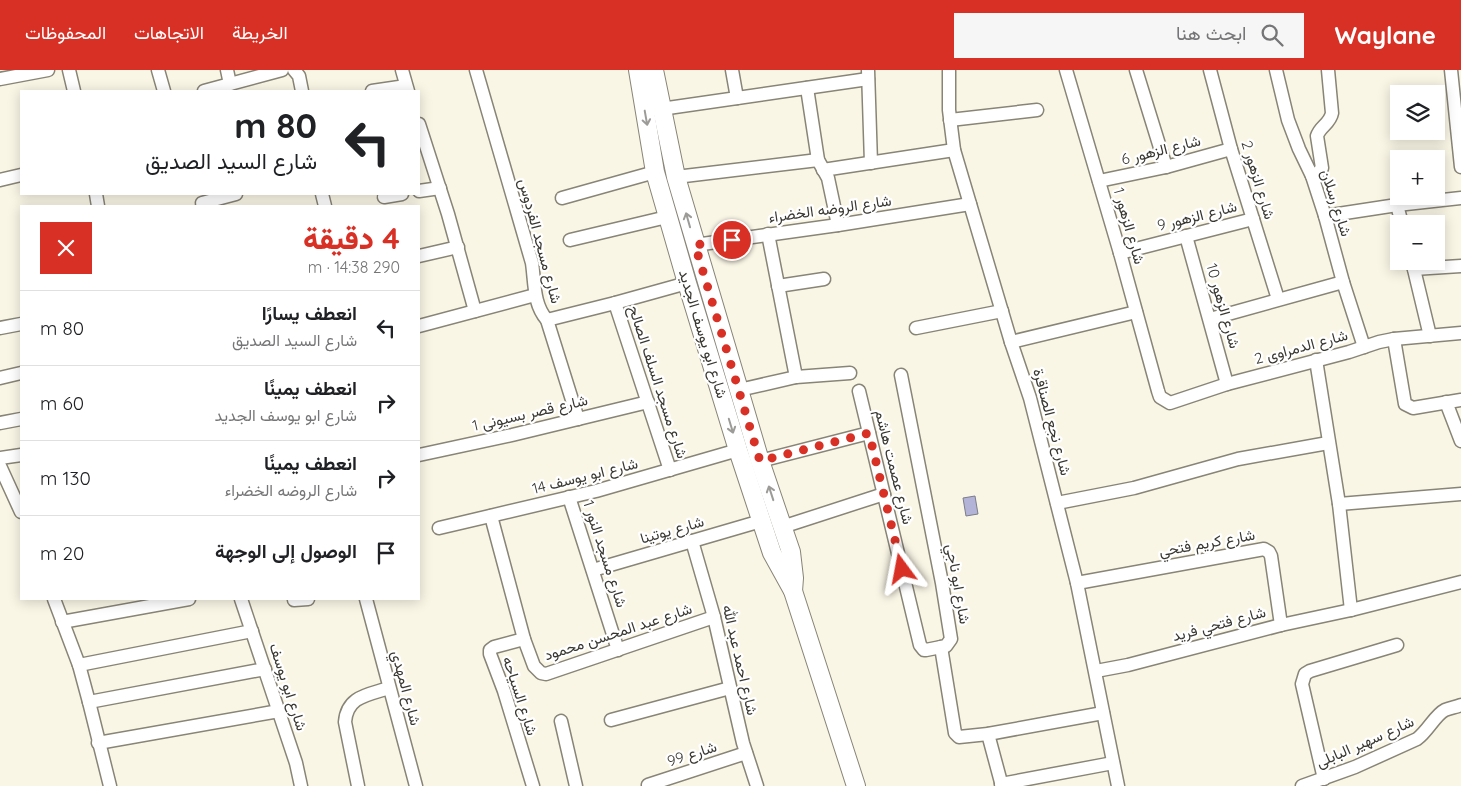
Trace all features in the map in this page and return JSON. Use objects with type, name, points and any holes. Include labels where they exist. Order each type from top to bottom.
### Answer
[{"type":"street","points":[[0,79],[48,70]]},
{"type":"street","points":[[69,70],[74,90]]},
{"type":"street","points":[[158,70],[164,90]]},
{"type":"street","points":[[227,70],[230,84]]},
{"type":"street","points":[[208,90],[282,70]]},
{"type":"street","points":[[294,70],[299,76],[302,90]]},
{"type":"street","points":[[390,90],[407,89],[402,70]]},
{"type":"street","name":"شارع مسجد الفردوس","points":[[476,70],[532,263],[535,295],[547,320],[578,418]]},
{"type":"street","name":"شارع ابو يوسف الجديد","points":[[638,70],[655,172],[667,217],[761,521],[779,537]]},
{"type":"street","name":"شارع ابو يوسف الجديد","points":[[654,70],[676,177],[695,245],[760,461],[779,537],[793,565],[793,591],[856,786]]},
{"type":"street","points":[[732,70],[737,98]]},
{"type":"street","name":"شارع نجع الصناقرة","points":[[950,70],[950,120],[954,150],[1011,342],[1030,398],[1077,582],[1118,786]]},
{"type":"street","name":"شارع الزهور 1","points":[[1066,70],[1120,253],[1158,392]]},
{"type":"street","points":[[1136,70],[1166,167]]},
{"type":"street","name":"شارع الزهور 2","points":[[1210,70],[1231,149],[1278,299]]},
{"type":"street","name":"شارع رسلان","points":[[1276,70],[1288,120],[1312,176],[1364,347]]},
{"type":"street","points":[[1312,176],[1316,175],[1322,168],[1317,136],[1318,131],[1331,119],[1332,113],[1328,70]]},
{"type":"street","points":[[1451,70],[1461,167]]},
{"type":"street","points":[[661,109],[807,88],[868,75],[871,163]]},
{"type":"street","points":[[807,88],[820,165],[828,178],[838,225]]},
{"type":"street","points":[[950,120],[1037,110]]},
{"type":"street","points":[[420,127],[458,247],[475,311]]},
{"type":"street","name":"شارع الزهور 6","points":[[1099,182],[1166,167],[1231,149]]},
{"type":"street","points":[[676,177],[820,165],[871,163],[954,150]]},
{"type":"street","points":[[562,198],[655,172]]},
{"type":"street","points":[[0,180],[20,175]]},
{"type":"street","points":[[420,191],[440,188]]},
{"type":"street","points":[[202,201],[231,195]]},
{"type":"street","points":[[384,197],[396,195]]},
{"type":"street","points":[[1445,200],[1461,198]]},
{"type":"street","name":"شارع الروضه الخضراء","points":[[695,245],[970,204]]},
{"type":"street","points":[[1325,216],[1397,205],[1400,215]]},
{"type":"street","points":[[570,240],[667,217]]},
{"type":"street","name":"شارع الزهور 9","points":[[1120,253],[1253,219]]},
{"type":"street","points":[[768,234],[796,377]]},
{"type":"street","name":"شارع الزهور 10","points":[[1186,236],[1227,384]]},
{"type":"street","points":[[420,256],[458,247]]},
{"type":"street","points":[[1445,266],[1461,266]]},
{"type":"street","points":[[1414,270],[1430,336]]},
{"type":"street","points":[[778,286],[824,279]]},
{"type":"street","points":[[1210,319],[1343,282]]},
{"type":"street","points":[[547,320],[687,283]]},
{"type":"street","points":[[420,326],[535,295]]},
{"type":"street","name":"شارع مسجد السلف الصالح","points":[[616,303],[670,470]]},
{"type":"street","points":[[916,328],[1002,311]]},
{"type":"street","points":[[1011,342],[1136,312]]},
{"type":"street","points":[[0,328],[20,324]]},
{"type":"street","name":"شارع الدمراوى 2","points":[[1158,392],[1164,401],[1170,403],[1227,384],[1394,339],[1461,333]]},
{"type":"street","points":[[1394,339],[1403,401],[1408,406],[1413,408],[1461,400]]},
{"type":"street","points":[[1316,360],[1339,504],[1351,610]]},
{"type":"street","points":[[0,378],[20,373]]},
{"type":"street","points":[[739,390],[796,377],[850,373]]},
{"type":"street","name":"شارع ابو ناجي","points":[[901,375],[942,583],[951,639],[949,645],[941,647]]},
{"type":"street","name":"شارع عصمت هاشم","points":[[859,391],[920,645],[924,650],[941,647]]},
{"type":"street","name":"شارع قصر بسيونى 1","points":[[420,455],[648,402]]},
{"type":"street","points":[[1446,402],[1461,441]]},
{"type":"street","points":[[0,423],[20,418]]},
{"type":"street","points":[[760,461],[869,433]]},
{"type":"street","points":[[1057,503],[1134,488],[1238,459],[1328,443]]},
{"type":"street","name":"شارع ابو يوسف 14","points":[[439,528],[570,497],[738,450]]},
{"type":"street","points":[[0,458],[20,455]]},
{"type":"street","points":[[0,466],[20,505]]},
{"type":"street","points":[[779,537],[884,494]]},
{"type":"street","points":[[1339,504],[1461,494]]},
{"type":"street","name":"شارع مسجد النور 1","points":[[570,497],[618,650]]},
{"type":"street","points":[[491,516],[524,639]]},
{"type":"street","name":"شارع يوتينا","points":[[593,570],[761,521]]},
{"type":"street","name":"شارع احمد عبد الله","points":[[692,541],[714,617],[746,753],[757,786]]},
{"type":"street","name":"شارع كريم فتحي","points":[[1077,582],[1264,550],[1271,556],[1281,625]]},
{"type":"street","name":"شارع فتحي فريد","points":[[1096,671],[1128,665],[1281,625],[1351,610],[1461,582]]},
{"type":"street","points":[[54,600],[79,665],[110,786]]},
{"type":"street","points":[[62,622],[183,600]]},
{"type":"street","name":"شارع ابو يوسف","points":[[241,600],[296,763],[301,786]]},
{"type":"street","name":"شارع المهدي","points":[[366,600],[416,786]]},
{"type":"street","name":"شارع عبد المحسن محمود","points":[[524,639],[534,666],[537,670],[546,674],[714,617]]},
{"type":"street","points":[[79,665],[252,631]]},
{"type":"street","name":"شارع السياحه","points":[[524,639],[494,646],[490,650],[490,654],[504,691],[533,786]]},
{"type":"street","points":[[1324,779],[1302,684],[1304,674],[1397,645]]},
{"type":"street","points":[[941,647],[955,733],[962,737],[1103,713]]},
{"type":"street","points":[[90,702],[265,669]]},
{"type":"street","points":[[358,786],[345,722],[345,713],[349,705],[356,699],[389,688]]},
{"type":"street","points":[[611,720],[730,688]]},
{"type":"street","name":"شارع سهير البابلى","points":[[1302,786],[1355,767],[1417,739],[1424,734],[1440,713],[1461,705]]},
{"type":"street","points":[[98,743],[279,711]]},
{"type":"street","points":[[561,721],[576,786]]},
{"type":"street","points":[[988,734],[1001,785],[1113,763]]},
{"type":"street","name":"شارع 99","points":[[648,785],[746,753]]},
{"type":"building","points":[[975,496],[978,514],[966,516],[963,498]]},
{"type":"route","points":[[732,240],[695,245],[760,461],[869,433],[902,569]]}]
